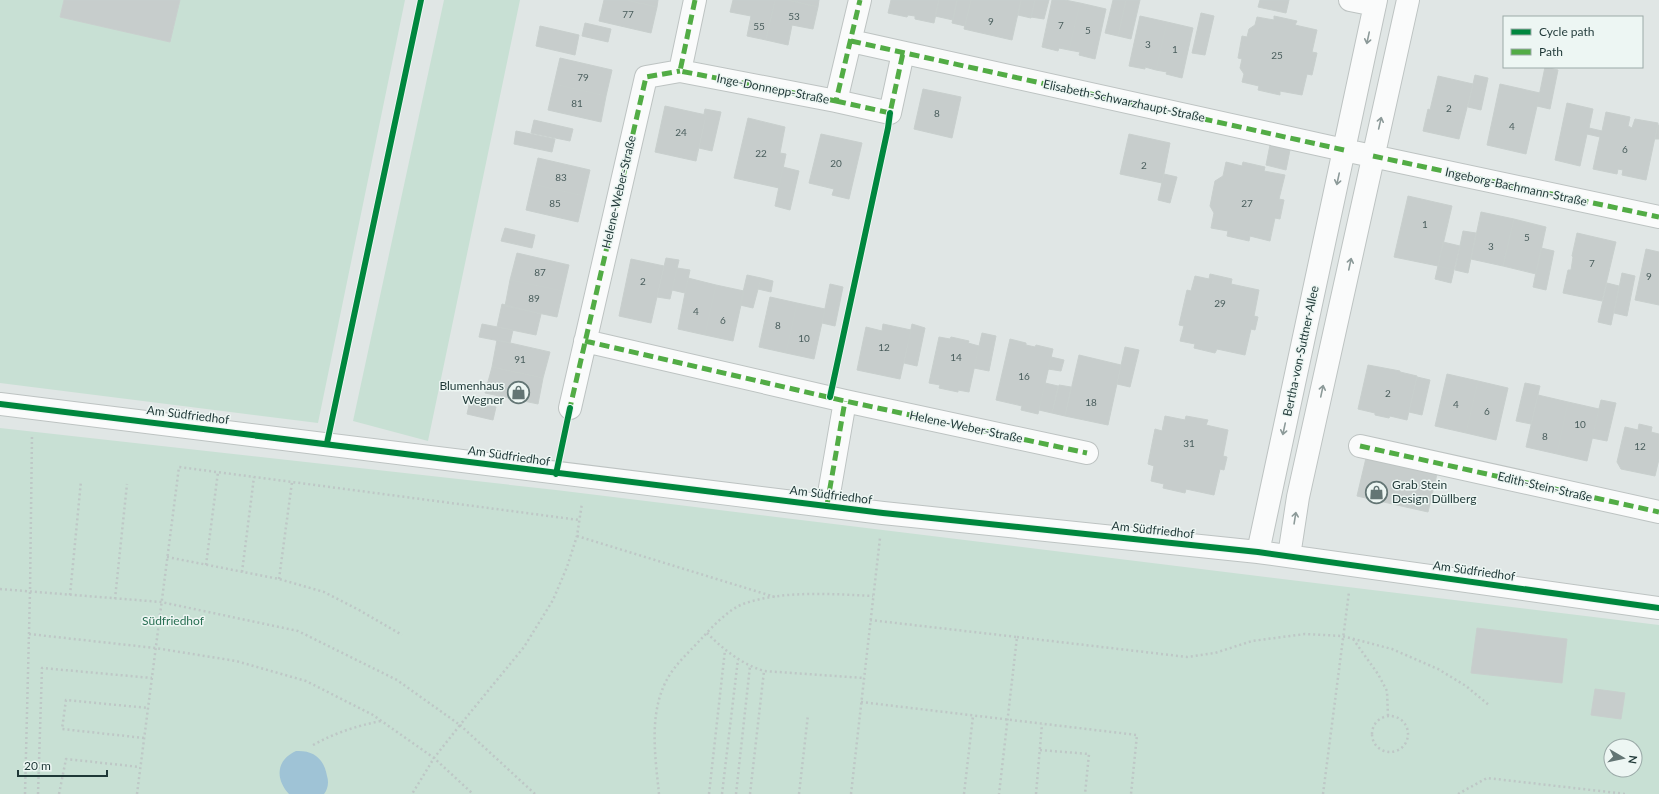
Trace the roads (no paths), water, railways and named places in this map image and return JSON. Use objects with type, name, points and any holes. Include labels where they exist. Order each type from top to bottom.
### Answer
[{"type":"street","points":[[680,71],[695,0]]},
{"type":"street","name":"Inge-Donnepp-Straße","points":[[680,71],[836,101],[860,0]]},
{"type":"street","points":[[1350,0],[1376,3]]},
{"type":"street","points":[[1289,556],[1298,497],[1408,0]]},
{"type":"street","name":"Bertha-von-Suttner-Allee","points":[[1258,552],[1376,3]]},
{"type":"street","name":"Elisabeth-Schwarzhaupt-Straße","points":[[851,41],[1344,150]]},
{"type":"street","points":[[836,101],[890,113],[903,53]]},
{"type":"street","name":"Helene-Weber-Straße","points":[[570,408],[646,77],[680,71]]},
{"type":"street","points":[[1344,150],[1373,156]]},
{"type":"street","name":"Ingeborg-Bachmann-Straße","points":[[1373,156],[1659,217]]},
{"type":"street","name":"Helene-Weber-Straße","points":[[585,341],[845,401],[1087,453]]},
{"type":"street","points":[[827,505],[845,401]]},
{"type":"street","name":"Am Südfriedhof","points":[[0,404],[883,513],[1258,552],[1659,608]]},
{"type":"street","name":"Edith-Stein-Straße","points":[[1360,446],[1659,512]]},
{"type":"water","points":[[296,751],[308,752],[321,760],[326,770],[328,781],[324,794],[289,794],[284,788],[280,776],[281,765],[284,759]]},
{"type":"place","name":"Blumenhaus Wegner","points":[[519,393]]},
{"type":"place","name":"Grab Stein Design Düllberg","points":[[1377,492]]},
{"type":"park label","name":"Südfriedhof","points":[[173,621]]}]
